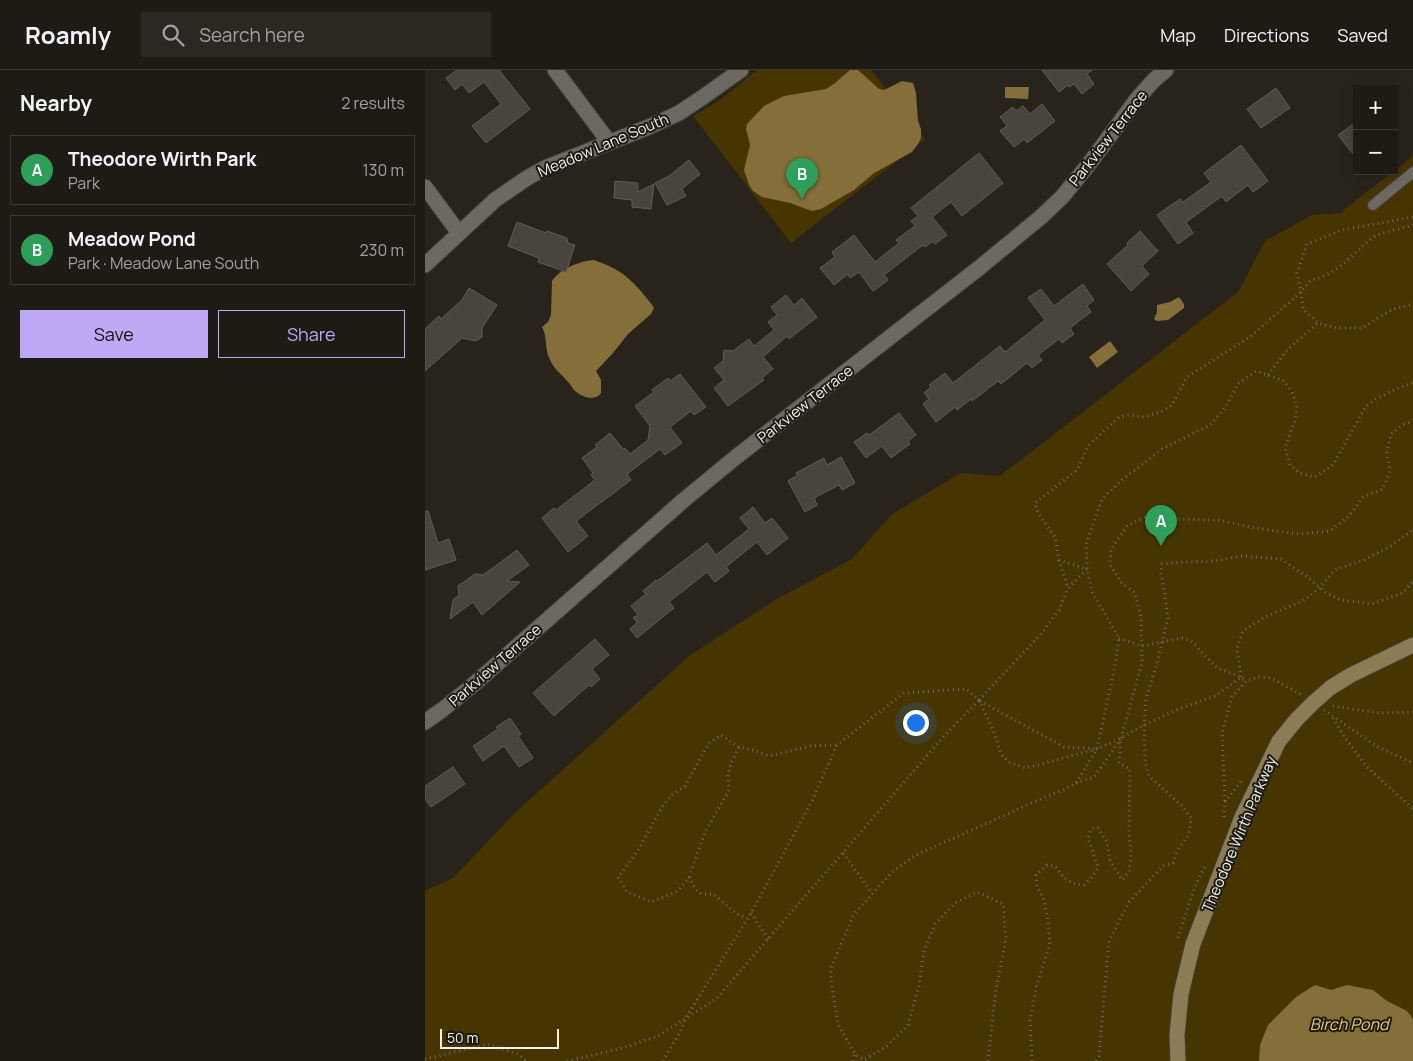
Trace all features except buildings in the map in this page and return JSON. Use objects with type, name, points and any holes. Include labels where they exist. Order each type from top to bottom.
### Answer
[{"type":"street","points":[[555,70],[609,142]]},
{"type":"street","name":"Meadow Lane South","points":[[425,265],[495,200],[527,178],[545,168],[679,113],[741,70]]},
{"type":"street","name":"Parkview Terrace","points":[[425,722],[473,685],[685,499],[1041,217],[1062,197],[1089,164],[1137,99],[1166,70]]},
{"type":"street","points":[[425,186],[459,233]]},
{"type":"street","name":"Theodore Wirth Parkway","points":[[1178,1061],[1177,1035],[1181,994],[1193,944],[1242,818],[1279,741],[1297,719],[1330,688],[1351,675],[1413,645]]},
{"type":"lane","points":[[1373,205],[1413,172]]},
{"type":"path","points":[[1413,217],[1342,230],[1307,244],[1297,273],[1303,309],[1318,323],[1335,328],[1363,328],[1391,310],[1413,304]]},
{"type":"path","points":[[1068,588],[1059,560],[1055,537],[1038,513],[1035,503],[1077,470],[1088,446],[1119,417],[1144,417],[1163,411],[1172,404],[1187,377],[1250,337],[1301,292],[1311,280],[1321,278],[1335,271],[1373,237],[1413,225]]},
{"type":"path","points":[[1267,375],[1287,350],[1318,323]]},
{"type":"path","points":[[1076,783],[1097,749],[1119,638],[1092,592],[1087,568],[1087,544],[1102,499],[1162,449],[1210,425],[1225,408],[1239,383],[1256,371],[1284,381],[1292,392],[1297,406],[1295,420],[1285,447],[1290,465],[1300,473],[1315,476],[1333,465],[1366,406],[1389,392],[1413,383]]},
{"type":"path","points":[[1032,1061],[1030,1020],[1037,984],[1050,944],[1044,900],[1037,886],[1036,875],[1047,865],[1055,866],[1071,883],[1084,885],[1098,868],[1087,839],[1091,829],[1099,828],[1107,842],[1110,860],[1122,880],[1129,871],[1131,857],[1129,829],[1130,769],[1119,763],[1121,738],[1142,663],[1141,617],[1135,593],[1122,584],[1110,565],[1111,549],[1128,525],[1150,515],[1173,519],[1217,520],[1299,534],[1330,531],[1349,516],[1363,497],[1383,489],[1390,471],[1387,452],[1391,434],[1402,425],[1413,421]]},
{"type":"path","points":[[1241,677],[1237,648],[1243,631],[1265,617],[1305,600],[1335,570],[1364,560],[1389,547],[1413,530]]},
{"type":"path","points":[[1096,1061],[1099,1056],[1109,941],[1129,902],[1163,866],[1173,863],[1177,851],[1189,834],[1191,818],[1182,806],[1149,776],[1145,762],[1144,725],[1146,699],[1168,618],[1161,573],[1162,564],[1213,561],[1243,556],[1281,559],[1306,576],[1326,593],[1342,600],[1372,604],[1403,593],[1413,581]]},
{"type":"path","points":[[1059,560],[1087,568]]},
{"type":"path","points":[[567,1061],[623,1048],[658,1036],[716,999],[944,736],[1041,634],[1059,610],[1068,588],[1087,568]]},
{"type":"path","points":[[1119,638],[1142,646],[1182,638],[1191,641],[1217,668],[1241,677],[1246,682]]},
{"type":"path","points":[[979,700],[993,730],[1001,754],[1009,762],[1026,768],[1097,749],[1174,711],[1215,696],[1241,677]]},
{"type":"path","points":[[1225,802],[1222,733],[1232,697],[1246,682],[1259,677],[1271,678],[1300,694],[1378,747],[1413,763]]},
{"type":"path","points":[[663,1061],[687,1016],[751,913],[812,800],[837,745],[904,693],[966,689],[979,700],[1064,747],[1097,749]]},
{"type":"path","points":[[1313,703],[1380,713],[1413,712]]},
{"type":"path","points":[[1333,716],[1346,740],[1367,767],[1413,808]]},
{"type":"path","points":[[739,747],[731,763],[728,776],[729,790],[705,832],[689,877],[678,891],[651,902],[627,892],[618,876],[637,852],[662,806],[673,794],[685,786],[709,743],[721,735],[739,747],[769,756],[810,746],[837,745]]},
{"type":"path","points":[[987,1061],[1005,939],[1003,904],[977,892],[955,903],[935,924],[924,951],[919,986],[908,1025],[887,1046],[865,1060],[855,1054],[838,1024],[831,982],[831,968],[854,914],[892,872],[914,856],[1045,796],[1094,777],[1121,738]]},
{"type":"path","points":[[843,853],[872,894]]},
{"type":"path","points":[[689,877],[694,887],[701,894],[713,894],[737,914],[747,918]]},
{"type":"path","points":[[751,913],[768,939]]},
{"type":"path","points":[[425,1059],[488,1044],[518,1054],[526,1061]]},
{"type":"path","points":[[853,1061],[855,1054]]},
{"type":"shaded area","points":[[757,70],[871,70],[925,139],[791,243],[693,116],[720,100]]},
{"type":"shaded area","points":[[1413,156],[1413,1061],[425,1061],[425,891],[453,878],[516,812],[689,656],[775,600],[852,559],[892,514],[961,473],[1000,476],[1238,292],[1265,241],[1312,215],[1340,213],[1389,175],[1398,175],[1398,168]]},
{"type":"water","points":[[850,70],[858,70],[879,89],[884,90],[902,81],[913,83],[916,93],[921,138],[912,152],[874,173],[854,190],[821,209],[812,211],[790,203],[762,197],[753,191],[744,170],[750,145],[746,129],[747,124],[764,106],[784,96],[826,89]]},
{"type":"water","points":[[1005,87],[1029,87],[1028,99],[1005,98]]},
{"type":"water","points":[[594,260],[625,275],[639,288],[654,308],[651,314],[628,334],[596,371],[601,380],[601,393],[592,398],[577,393],[554,367],[548,356],[542,327],[548,322],[551,315],[552,281],[555,277],[570,266]]},
{"type":"water","points":[[1179,297],[1184,304],[1184,308],[1168,320],[1157,321],[1154,319],[1157,305],[1170,302]]},
{"type":"water","points":[[1110,341],[1118,352],[1097,368],[1089,357]]},
{"type":"water","name":"Birch Pond","points":[[1315,985],[1331,990],[1347,985],[1373,990],[1387,1001],[1407,1011],[1413,1019],[1413,1061],[1259,1061],[1260,1045],[1268,1025],[1296,997]]},
{"type":"place","name":"Meadow Pond","points":[[802,199]]},
{"type":"place","name":"Theodore Wirth Park","points":[[1161,546]]}]
